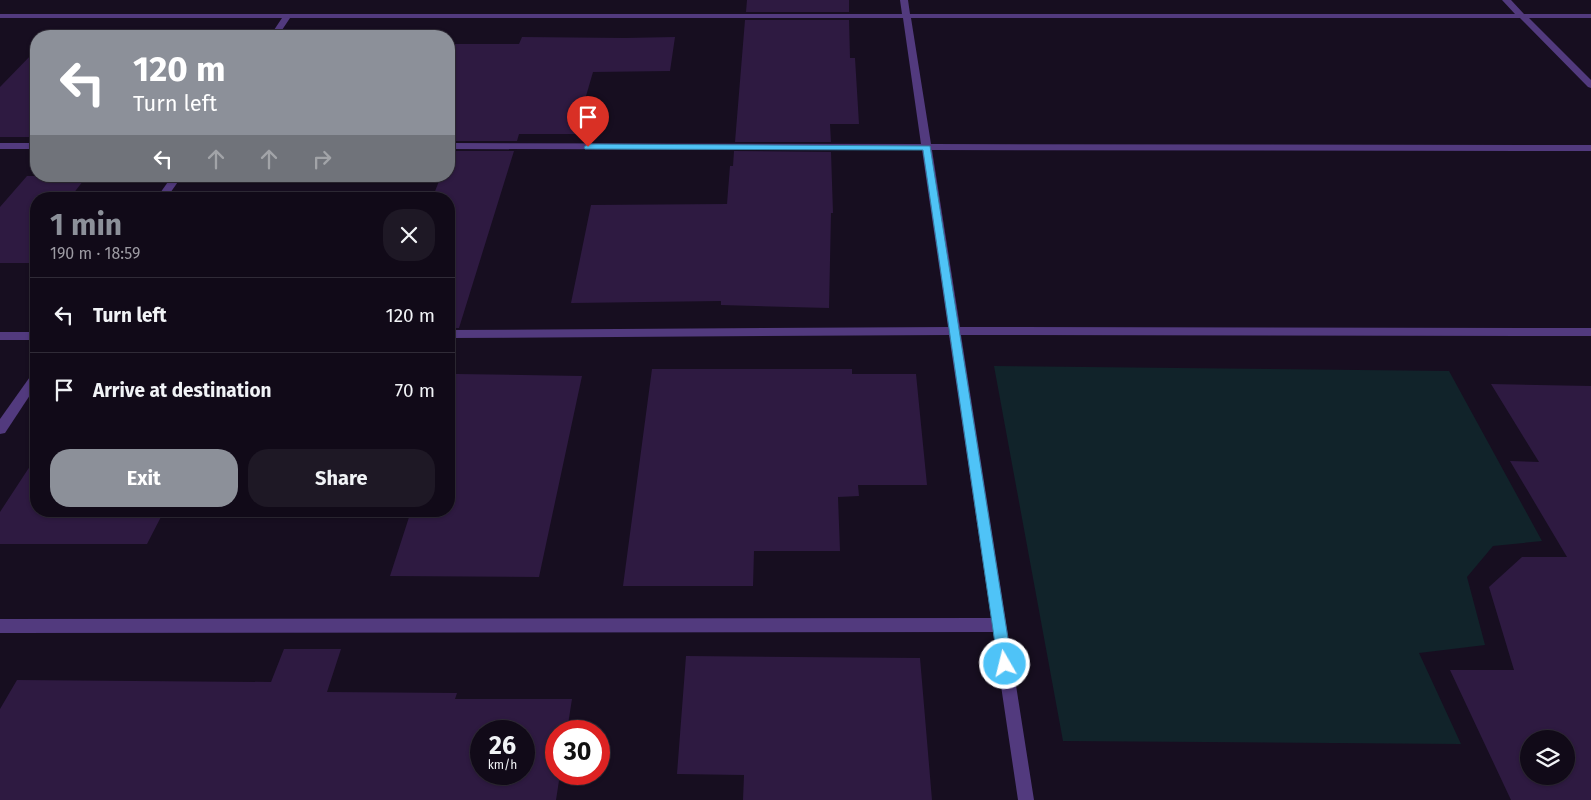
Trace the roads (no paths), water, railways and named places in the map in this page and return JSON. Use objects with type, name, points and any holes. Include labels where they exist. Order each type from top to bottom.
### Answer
[{"type":"street","points":[[904,0],[1026,800]]},
{"type":"street","points":[[1506,0],[1591,85]]},
{"type":"street","points":[[278,30],[288,15]]},
{"type":"street","points":[[0,16],[1591,16]]},
{"type":"street","points":[[0,146],[30,146]]},
{"type":"street","points":[[455,146],[1591,148]]},
{"type":"street","points":[[455,334],[1591,332]]},
{"type":"street","points":[[0,336],[30,336]]},
{"type":"street","points":[[0,429],[30,386]]},
{"type":"street","points":[[0,626],[1000,625]]}]
